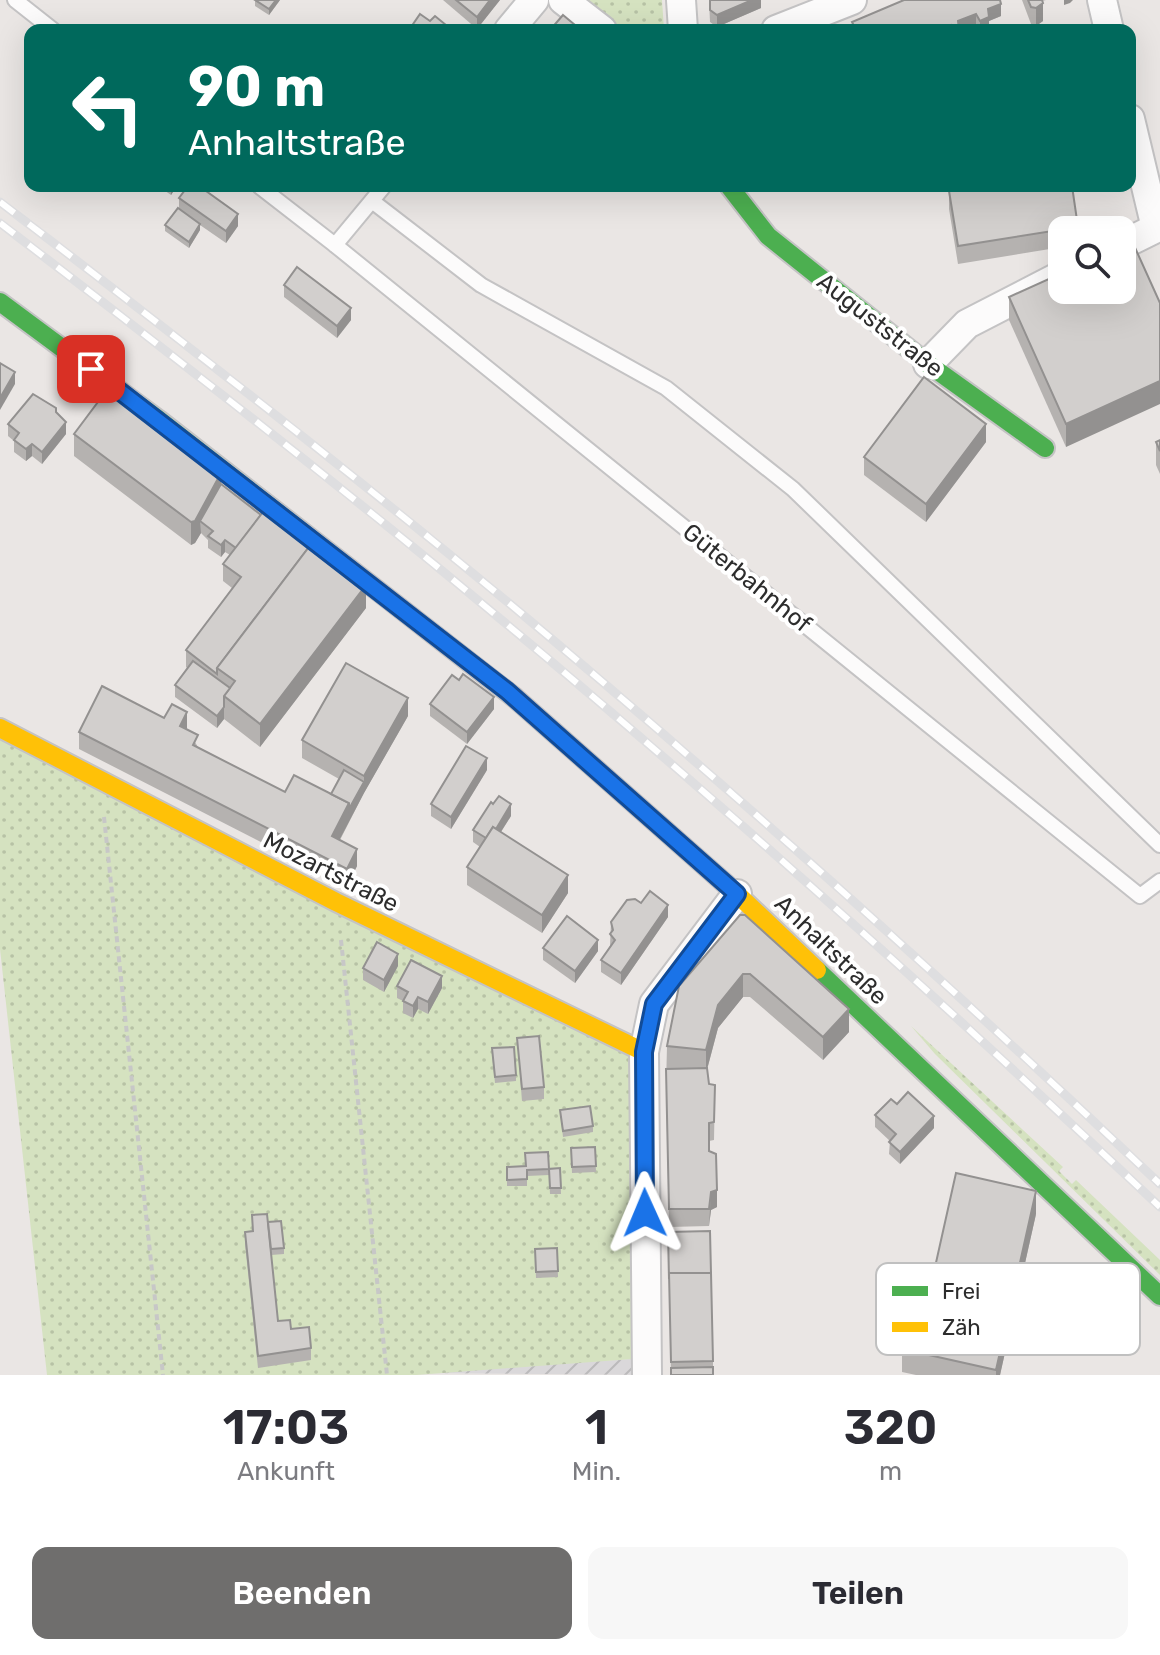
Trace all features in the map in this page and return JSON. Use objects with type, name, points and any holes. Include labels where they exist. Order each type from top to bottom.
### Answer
[{"type":"street","points":[[514,24],[534,0]]},
{"type":"street","points":[[563,0],[594,24]]},
{"type":"street","points":[[681,0],[683,24]]},
{"type":"street","points":[[791,24],[852,0]]},
{"type":"street","points":[[1102,0],[1108,24]]},
{"type":"street","points":[[1136,144],[1156,228],[1136,238]]},
{"type":"street","name":"Auguststraße","points":[[734,192],[768,236],[928,364],[1045,448]]},
{"type":"street","points":[[928,364],[967,324],[1048,282]]},
{"type":"street","name":"Anhaltstraße","points":[[0,302],[172,429],[507,691],[737,894],[1125,1263]]},
{"type":"street","name":"Mozartstraße","points":[[0,728],[336,902],[644,1052]]},
{"type":"street","points":[[647,1375],[644,1052],[654,1004],[737,894]]},
{"type":"street","name":"Anhaltstraße","points":[[1140,1277],[1160,1296]]},
{"type":"lane","points":[[15,0],[45,24]]},
{"type":"lane","name":"Güterbahnhof","points":[[267,192],[1140,896],[1160,881]]},
{"type":"lane","points":[[335,245],[379,192]]},
{"type":"lane","points":[[372,201],[481,285],[666,388],[793,489],[1160,845]]},
{"type":"path","points":[[101,782],[163,1375]]},
{"type":"path","points":[[336,902],[387,1375]]},
{"type":"shaded area","points":[[646,1358],[647,1375],[416,1373]]},
{"type":"green space","points":[[584,0],[662,0],[664,24],[616,24]]},
{"type":"green space","points":[[0,728],[644,1052],[646,1358],[416,1375],[47,1375],[0,949]]},
{"type":"green space","points":[[911,1026],[1063,1167],[1059,1171],[1072,1184],[1076,1180],[1160,1260],[1160,1275],[935,1054]]},
{"type":"building","points":[[255,0],[276,0],[269,9]]},
{"type":"building","points":[[456,0],[490,0],[477,17]]},
{"type":"building","points":[[710,0],[752,0],[717,15],[710,10]]},
{"type":"building","points":[[904,0],[1000,0],[1001,4],[988,9],[989,17],[980,21],[976,14],[958,21],[958,24],[852,22]]},
{"type":"building","points":[[1028,0],[1042,0],[1043,3],[1036,8],[1031,7]]},
{"type":"building","points":[[420,14],[430,21],[435,16],[445,24],[413,24]]},
{"type":"building","points":[[563,15],[574,24],[555,24]]},
{"type":"building","points":[[184,192],[207,192],[238,214],[226,231],[179,198]]},
{"type":"building","points":[[949,192],[1073,192],[1076,216],[1048,216],[1048,232],[958,246]]},
{"type":"building","points":[[178,208],[200,224],[189,242],[165,225]]},
{"type":"building","points":[[1136,250],[1160,303],[1160,381],[1066,424],[1009,297],[1048,279],[1048,304],[1136,304]]},
{"type":"building","points":[[297,267],[351,308],[337,326],[284,285]]},
{"type":"building","points":[[0,363],[15,372],[0,398]]},
{"type":"building","points":[[924,377],[986,424],[926,504],[864,457]]},
{"type":"building","points":[[110,386],[221,473],[195,521],[191,522],[74,434]]},
{"type":"building","points":[[33,394],[56,408],[66,422],[42,452],[32,444],[26,449],[14,440],[19,433],[8,424]]},
{"type":"building","points":[[221,484],[261,515],[236,548],[225,540],[221,545],[208,536],[213,531],[200,521]]},
{"type":"building","points":[[263,512],[309,547],[217,668],[217,674],[186,650],[241,577],[223,564]]},
{"type":"building","points":[[312,543],[366,585],[260,724],[224,696],[235,681],[217,668]]},
{"type":"building","points":[[193,661],[230,688],[224,696],[224,707],[217,716],[175,685]]},
{"type":"building","points":[[346,663],[408,698],[364,776],[302,740]]},
{"type":"building","points":[[463,674],[494,697],[467,732],[430,704],[452,675],[459,680]]},
{"type":"building","points":[[102,686],[164,718],[172,704],[187,712],[180,726],[198,735],[193,745],[285,792],[294,775],[349,803],[332,836],[357,849],[347,869],[79,732]]},
{"type":"building","points":[[466,746],[487,758],[451,817],[431,804]]},
{"type":"building","points":[[344,770],[364,782],[349,809],[349,803],[331,794]]},
{"type":"building","points":[[499,796],[511,804],[496,829],[493,827],[486,838],[473,830],[491,802],[493,804]]},
{"type":"building","points":[[493,827],[568,875],[542,915],[467,867]]},
{"type":"building","points":[[650,891],[668,905],[621,973],[601,960],[615,940],[610,934],[613,930],[611,922],[627,900],[635,899],[641,903]]},
{"type":"building","points":[[740,915],[745,915],[849,1009],[823,1037],[750,974],[743,974],[718,1005],[706,1050],[667,1046],[679,986]]},
{"type":"building","points":[[567,916],[598,940],[575,971],[543,948]]},
{"type":"building","points":[[377,942],[398,954],[384,980],[363,968]]},
{"type":"building","points":[[411,960],[442,976],[428,1002],[418,997],[413,1006],[403,1001],[408,992],[397,986]]},
{"type":"building","points":[[539,1036],[544,1087],[522,1089],[517,1038]]},
{"type":"building","points":[[514,1047],[516,1075],[495,1077],[492,1048]]},
{"type":"building","points":[[707,1068],[709,1084],[715,1085],[714,1122],[709,1123],[709,1151],[716,1154],[717,1190],[711,1192],[709,1209],[669,1209],[666,1069]]},
{"type":"building","points":[[908,1092],[934,1116],[900,1152],[889,1142],[896,1134],[875,1115],[891,1099],[897,1104]]},
{"type":"building","points":[[590,1106],[593,1126],[563,1131],[560,1110]]},
{"type":"building","points":[[595,1147],[596,1166],[572,1167],[571,1148]]},
{"type":"building","points":[[548,1152],[549,1169],[527,1170],[527,1179],[507,1180],[507,1167],[526,1166],[525,1153]]},
{"type":"building","points":[[560,1168],[561,1188],[550,1188],[549,1169]]},
{"type":"building","points":[[956,1173],[1036,1191],[1020,1263],[936,1263]]},
{"type":"building","points":[[267,1214],[278,1321],[290,1320],[291,1329],[309,1327],[311,1348],[258,1356],[245,1232],[253,1231],[252,1215]]},
{"type":"building","points":[[281,1221],[284,1248],[271,1249],[268,1222]]},
{"type":"building","points":[[710,1231],[711,1273],[669,1273],[669,1279],[668,1232]]},
{"type":"building","points":[[557,1248],[558,1271],[536,1272],[535,1249]]},
{"type":"building","points":[[669,1273],[711,1273],[713,1361],[671,1362]]},
{"type":"building","points":[[929,1355],[999,1355],[996,1370]]},
{"type":"building","points":[[713,1367],[713,1375],[671,1375],[671,1368]]},
{"type":"railway","points":[[0,202],[321,451],[593,674],[840,889],[1160,1184]]},
{"type":"railway","points":[[0,223],[313,467],[583,688],[834,907],[1160,1207]]},
{"type":"traffic: fast","points":[[734,192],[768,236],[928,364],[1045,448]]},
{"type":"traffic: fast","points":[[0,302],[159,420],[514,697]]},
{"type":"traffic: fast","points":[[817,970],[1125,1263]]},
{"type":"traffic: fast","points":[[1140,1277],[1160,1296]]},
{"type":"traffic: slow","points":[[514,697],[737,894],[817,970]]},
{"type":"traffic: slow","points":[[0,728],[336,902],[644,1052]]},
{"type":"route","points":[[91,369],[507,691],[737,894],[654,1004],[644,1052],[645,1213]]}]
